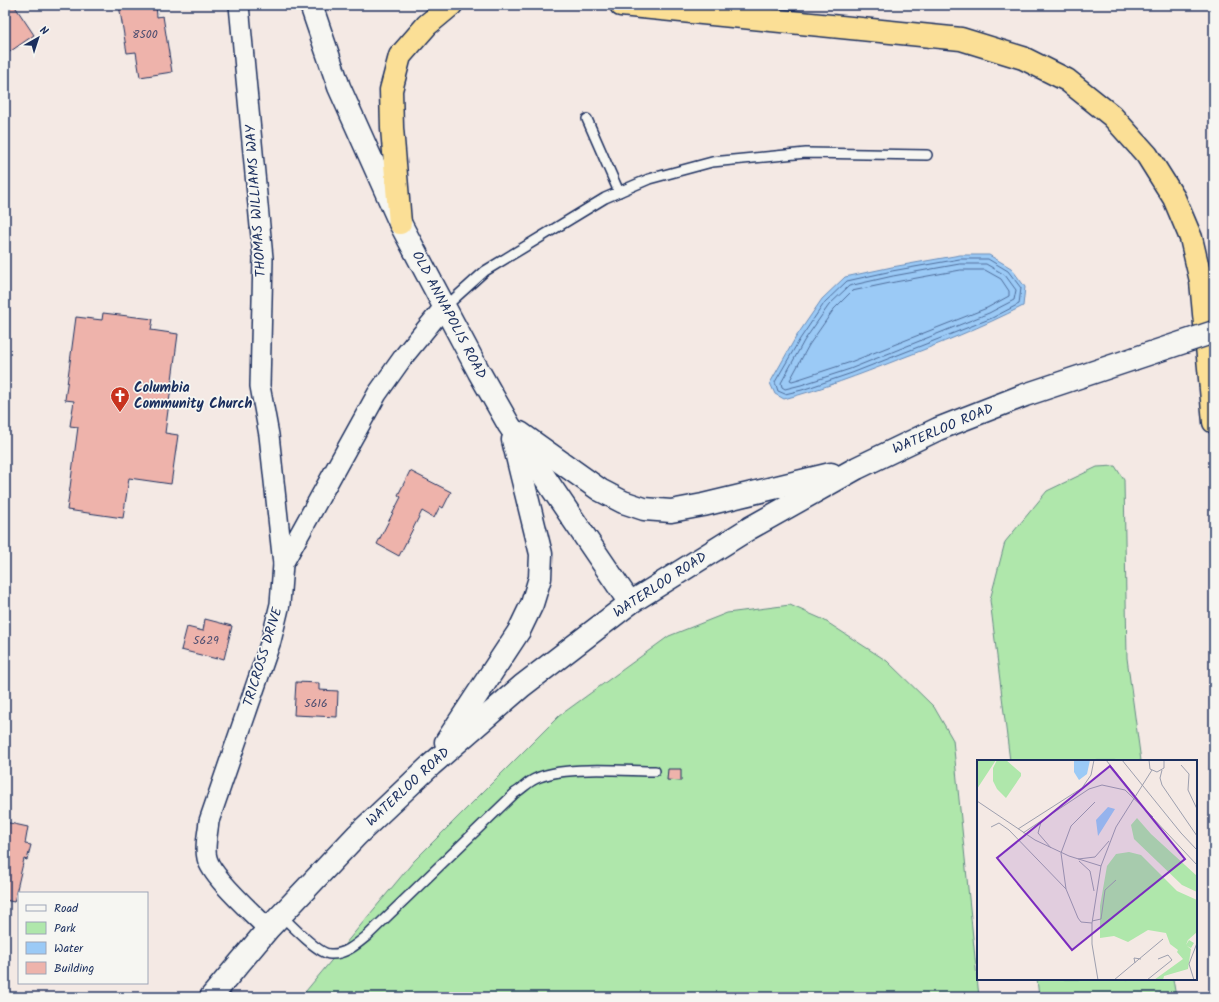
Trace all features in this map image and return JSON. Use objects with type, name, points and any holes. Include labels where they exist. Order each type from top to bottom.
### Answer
[{"type":"highway","points":[[400,223],[392,128],[391,90],[400,56],[427,25],[451,5]]},
{"type":"highway","points":[[622,5],[961,39],[1023,58],[1066,80],[1112,116],[1147,155],[1174,198],[1180,211],[1191,238],[1201,281],[1214,422]]},
{"type":"main road","name":"OLD ANNAPOLIS ROAD","points":[[311,5],[339,87],[400,223],[444,307],[509,425],[630,603]]},
{"type":"main road","name":"WATERLOO ROAD","points":[[211,997],[275,922],[357,835],[431,765],[522,686],[630,603],[750,528],[858,468],[938,429],[1025,395],[1214,332]]},
{"type":"main road","points":[[509,425],[600,490],[623,502],[644,510],[671,511],[703,505],[858,468]]},
{"type":"main road","points":[[431,765],[519,631],[532,604],[540,578],[541,554],[509,425]]},
{"type":"street","name":"THOMAS WILLIAMS WAY","points":[[239,5],[263,258],[260,386],[269,435],[283,564]]},
{"type":"street","name":"TRICROSS DRIVE","points":[[275,922],[227,888],[215,873],[207,859],[206,843],[209,821],[271,641],[280,604],[283,564],[377,394],[404,356],[444,307]]},
{"type":"lane","points":[[587,119],[619,192]]},
{"type":"lane","points":[[444,307],[485,272],[605,198],[649,179],[712,162],[806,153],[927,155]]},
{"type":"lane","points":[[275,922],[329,955],[340,953],[352,948],[368,935],[515,793],[536,779],[566,771],[655,771]]},
{"type":"green space","points":[[1115,466],[1124,480],[1127,658],[1141,760],[1010,760],[990,600],[1005,542],[1047,491],[1097,467]]},
{"type":"green space","points":[[790,605],[822,619],[887,661],[934,707],[953,740],[979,997],[301,997],[414,861],[559,716],[669,636],[727,613]]},
{"type":"green space","points":[[1037,980],[1173,980],[1176,997],[1039,997]]},
{"type":"water","points":[[960,255],[989,255],[1011,268],[1025,287],[1023,306],[960,335],[869,371],[784,399],[775,394],[770,383],[796,337],[822,299],[845,277]]},
{"type":"building","points":[[5,5],[14,5],[34,35],[8,53],[5,49]]},
{"type":"building","points":[[119,5],[156,5],[157,17],[163,16],[172,72],[140,77],[136,52],[127,53]]},
{"type":"building","name":"Columbia Community Church","points":[[103,313],[153,319],[151,330],[178,334],[165,433],[178,435],[171,484],[129,478],[123,518],[67,510],[78,427],[70,426],[74,401],[65,400],[76,317],[102,320]]},
{"type":"building","points":[[410,471],[451,492],[443,508],[440,506],[434,518],[422,511],[399,556],[377,544],[401,497],[398,495]]},
{"type":"building","points":[[205,619],[232,626],[224,659],[217,657],[217,659],[181,650],[187,627],[203,631]]},
{"type":"building","points":[[296,682],[319,683],[319,690],[338,691],[337,717],[294,715]]},
{"type":"building","points":[[668,769],[681,769],[681,781],[667,780]]},
{"type":"building","points":[[5,822],[28,827],[25,844],[31,845],[27,860],[24,859],[14,902],[5,900]]},
{"type":"place","name":"Columbia Community Church","points":[[120,413]]}]
